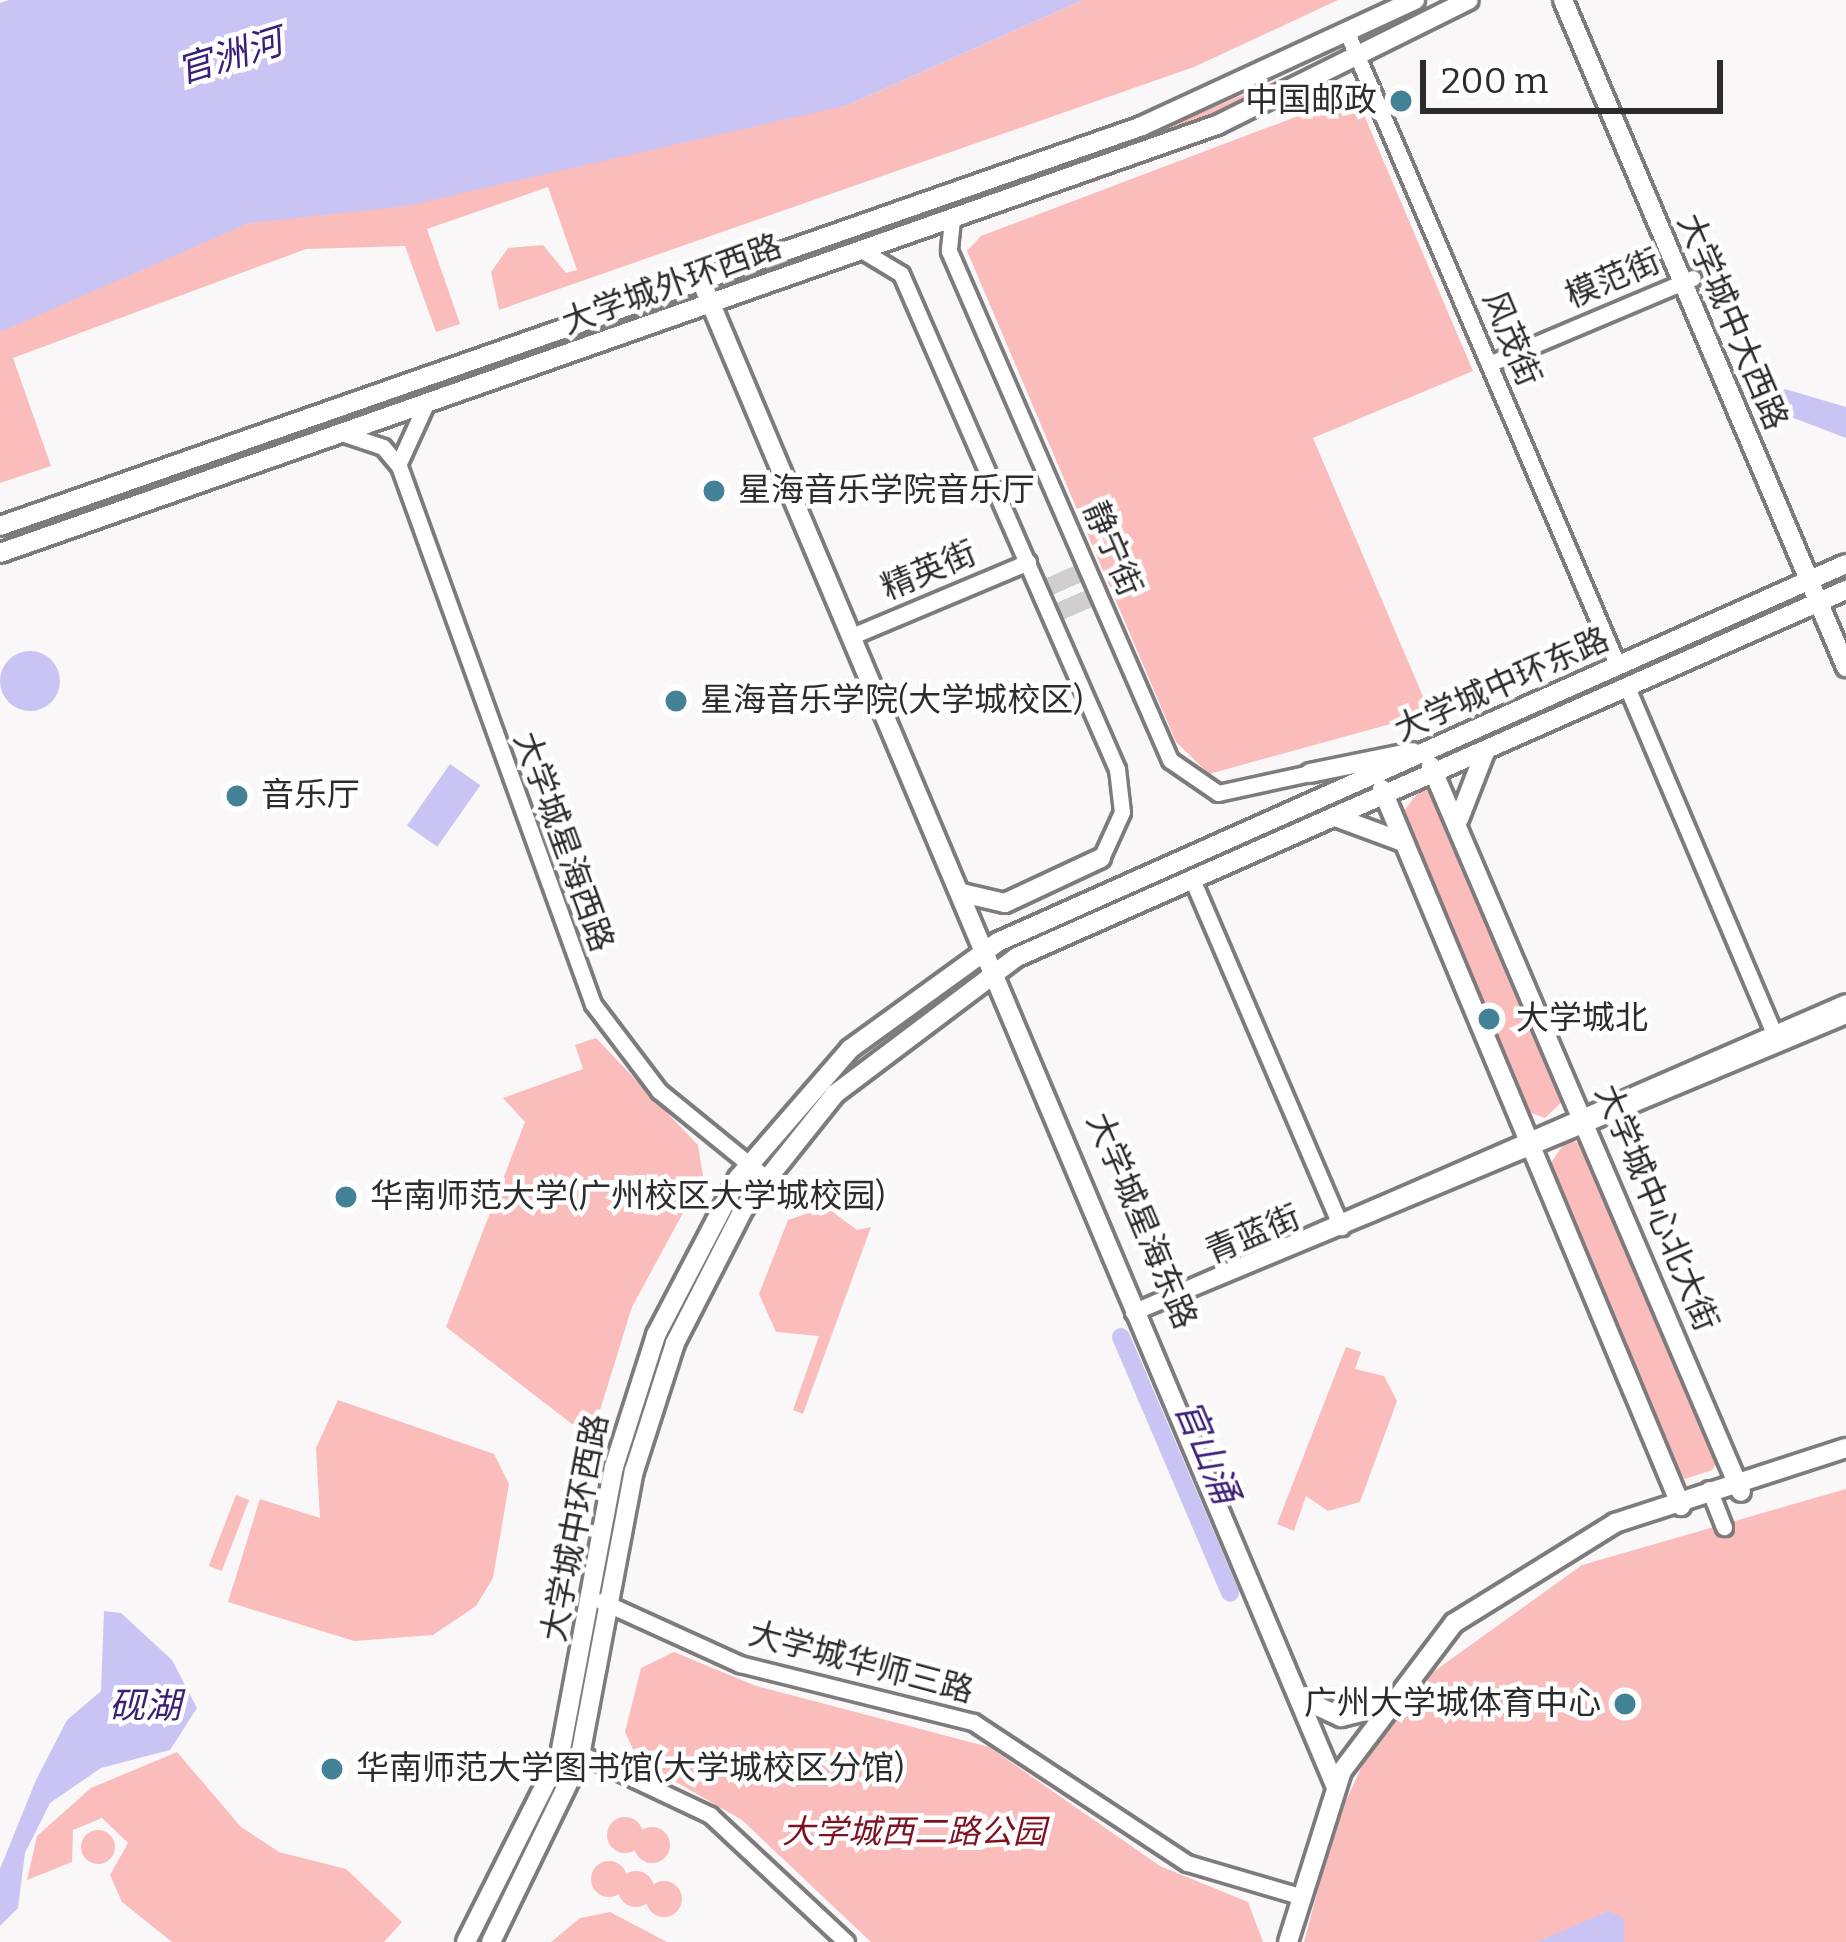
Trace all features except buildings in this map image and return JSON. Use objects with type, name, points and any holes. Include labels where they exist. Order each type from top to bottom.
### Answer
[{"type":"main road","name":"大学城外环西路","points":[[0,526],[1305,59],[1415,0]]},
{"type":"main road","name":"大学城外环西路","points":[[0,554],[952,220],[1317,84],[1469,0]]},
{"type":"main road","name":"大学城中大西路","points":[[1563,0],[1688,280]]},
{"type":"main road","name":"大学城中大西路","points":[[1575,0],[1815,579],[1831,596],[1846,638]]},
{"type":"main road","points":[[1305,59],[1317,84]]},
{"type":"main road","name":"大学城星海东路","points":[[700,278],[1342,1780]]},
{"type":"main road","points":[[663,292],[673,316]]},
{"type":"main road","name":"大学城中环东路","points":[[1182,857],[1377,776],[1846,565]]},
{"type":"main road","name":"大学城中大西路","points":[[1831,596],[1846,667]]},
{"type":"main road","name":"大学城中环东路","points":[[1192,879],[1831,596]]},
{"type":"main road","points":[[1310,773],[1424,751]]},
{"type":"main road","name":"大学城中心北大街","points":[[1424,751],[1460,824],[1739,1486]]},
{"type":"main road","points":[[1460,824],[1463,788],[1486,751]]},
{"type":"main road","points":[[1377,776],[1680,1504]]},
{"type":"main road","points":[[1333,818],[1403,842]]},
{"type":"main road","name":"大学城中环西路","points":[[466,1942],[544,1801],[592,1598],[629,1410],[708,1227],[748,1164],[864,1036],[986,949],[1182,857]]},
{"type":"main road","points":[[962,893],[1005,903],[1101,858]]},
{"type":"main road","name":"大学城中环西路","points":[[491,1942],[581,1754],[649,1416],[726,1236],[765,1177],[853,1076],[994,969],[1192,879]]},
{"type":"main road","points":[[708,1227],[726,1236]]},
{"type":"main road","name":"大学城星海东路","points":[[1141,1308],[1342,1780]]},
{"type":"main road","points":[[1288,1942],[1296,1895],[1342,1780],[1381,1707],[1507,1582],[1680,1504],[1846,1448]]},
{"type":"main road","points":[[1739,1486],[1846,1461]]},
{"type":"main road","points":[[1300,1942],[1342,1780],[1406,1694],[1480,1617],[1557,1564],[1680,1504]]},
{"type":"main road","points":[[1313,1704],[1343,1717],[1381,1707]]},
{"type":"street","name":"风茂街","points":[[1349,37],[1618,666]]},
{"type":"street","name":"静宁街","points":[[952,220],[949,251],[1170,760],[1218,793],[1310,773]]},
{"type":"street","points":[[860,251],[898,268],[1122,784],[1101,858]]},
{"type":"street","name":"模范街","points":[[1489,364],[1688,280]]},
{"type":"street","points":[[344,434],[382,447],[399,466],[424,406]]},
{"type":"street","name":"大学城星海西路","points":[[399,466],[581,982],[646,1077],[765,1177]]},
{"type":"street","name":"精英街","points":[[852,636],[1028,562]]},
{"type":"street","points":[[1627,687],[1776,1037]]},
{"type":"street","points":[[1192,879],[1340,1224]]},
{"type":"street","name":"青蓝街","points":[[1141,1308],[1776,1037],[1846,1001]]},
{"type":"street","name":"青蓝街","points":[[1776,1037],[1846,1015]]},
{"type":"street","points":[[1711,1495],[1724,1527]]},
{"type":"street","name":"大学城华师三路","points":[[592,1598],[740,1664],[973,1723],[1058,1769],[1168,1853],[1296,1895]]},
{"type":"street","points":[[581,1754],[710,1815],[846,1942]]},
{"type":"green space","points":[[1083,0],[1338,0],[1194,67],[499,310],[491,272],[508,248],[543,245],[566,273],[577,270],[548,187],[427,229],[460,324],[436,332],[405,246],[306,249],[13,358],[51,466],[0,483],[0,332],[91,285],[249,223],[848,105]]},
{"type":"green space","points":[[1298,71],[1176,133],[732,283],[1168,127]]},
{"type":"green space","points":[[1343,99],[1361,108],[1473,371],[1313,438],[1430,713],[1209,774],[1176,742],[967,251],[981,236]]},
{"type":"green space","points":[[664,303],[666,306],[68,519],[61,514]]},
{"type":"green space","points":[[1798,595],[1457,755],[1454,748]]},
{"type":"green space","points":[[1420,790],[1433,791],[1567,1097],[1545,1118],[1526,1111],[1400,816]]},
{"type":"green space","points":[[596,1038],[698,1145],[703,1176],[632,1307],[596,1423],[572,1424],[446,1327],[525,1122],[503,1098],[583,1069],[575,1045]]},
{"type":"green space","points":[[1566,1141],[1586,1143],[1719,1460],[1712,1470],[1685,1479],[1675,1470],[1548,1167]]},
{"type":"green space","points":[[826,1207],[857,1230],[871,1227],[803,1414],[793,1410],[819,1336],[776,1332],[759,1294],[788,1220]]},
{"type":"green space","points":[[1346,1347],[1361,1352],[1355,1369],[1384,1376],[1397,1401],[1360,1502],[1328,1511],[1306,1496],[1294,1531],[1277,1524]]},
{"type":"green space","points":[[338,1400],[494,1454],[509,1484],[493,1578],[476,1606],[433,1635],[354,1641],[228,1602],[260,1499],[320,1518],[316,1448]]},
{"type":"green space","name":"广州大学城体育中心","points":[[1846,1489],[1846,1942],[1304,1942],[1336,1822],[1378,1732],[1429,1675],[1582,1565]]},
{"type":"green space","points":[[236,1495],[249,1500],[222,1571],[209,1566]]},
{"type":"green space","name":"大学城西二路公园","points":[[674,1652],[756,1686],[989,1747],[1160,1866],[1248,1902],[1263,1942],[871,1942],[742,1820],[638,1760],[625,1732],[641,1668]]},
{"type":"green space","points":[[177,1752],[241,1827],[279,1852],[346,1869],[402,1922],[384,1942],[172,1942],[122,1902],[110,1875],[128,1843],[102,1818],[73,1830],[72,1862],[27,1880],[37,1836],[91,1788]]},
{"type":"green space","points":[[625,1817],[637,1823],[643,1835],[637,1847],[625,1853],[613,1847],[607,1835],[613,1823]]},
{"type":"green space","points":[[652,1827],[664,1833],[670,1845],[664,1857],[652,1863],[640,1857],[634,1845],[640,1833]]},
{"type":"green space","points":[[98,1830],[110,1835],[115,1847],[110,1859],[98,1864],[86,1859],[81,1847],[86,1835]]},
{"type":"green space","points":[[609,1861],[621,1867],[627,1879],[621,1891],[609,1897],[597,1891],[591,1879],[597,1867]]},
{"type":"green space","points":[[636,1871],[648,1877],[654,1889],[648,1901],[636,1907],[624,1901],[618,1889],[624,1877]]},
{"type":"green space","points":[[664,1881],[676,1887],[682,1899],[676,1911],[664,1917],[652,1911],[646,1899],[652,1887]]},
{"type":"green space","points":[[610,1912],[667,1942],[551,1942],[580,1918]]},
{"type":"water","name":"官洲河","points":[[9,0],[1083,0],[848,105],[406,206],[249,223],[0,332],[0,3]]},
{"type":"water","points":[[1785,389],[1846,407],[1846,438],[1773,410],[1770,394]]},
{"type":"water","points":[[30,651],[51,660],[60,681],[51,702],[30,711],[9,702],[0,681],[9,660]]},
{"type":"water","points":[[450,764],[480,785],[437,847],[407,825]]},
{"type":"water","name":"砚湖","points":[[104,1611],[121,1613],[172,1660],[197,1708],[170,1750],[101,1768],[50,1803],[25,1853],[18,1908],[0,1926],[0,1869],[36,1780],[67,1720],[101,1691]]},
{"type":"water","points":[[1609,1911],[1624,1919],[1624,1942],[1537,1942]]},
{"type":"waterway","name":"官山涌","points":[[1121,1337],[1230,1593]]},
{"type":"tunnel","points":[[1069,568],[1089,617]]},
{"type":"tunnel","points":[[1053,575],[1074,624]]},
{"type":"place","name":"中国邮政","points":[[1401,101]]},
{"type":"place","name":"星海音乐学院音乐厅","points":[[714,491]]},
{"type":"place","name":"星海音乐学院(大学城校区)","points":[[676,701]]},
{"type":"place","name":"音乐厅","points":[[237,796]]},
{"type":"place","name":"大学城北","points":[[1489,1019]]},
{"type":"place","name":"华南师范大学(广州校区大学城校园)","points":[[346,1197]]},
{"type":"place","name":"广州大学城体育中心","points":[[1625,1704]]},
{"type":"place","name":"华南师范大学图书馆(大学城校区分馆)","points":[[332,1769]]}]
